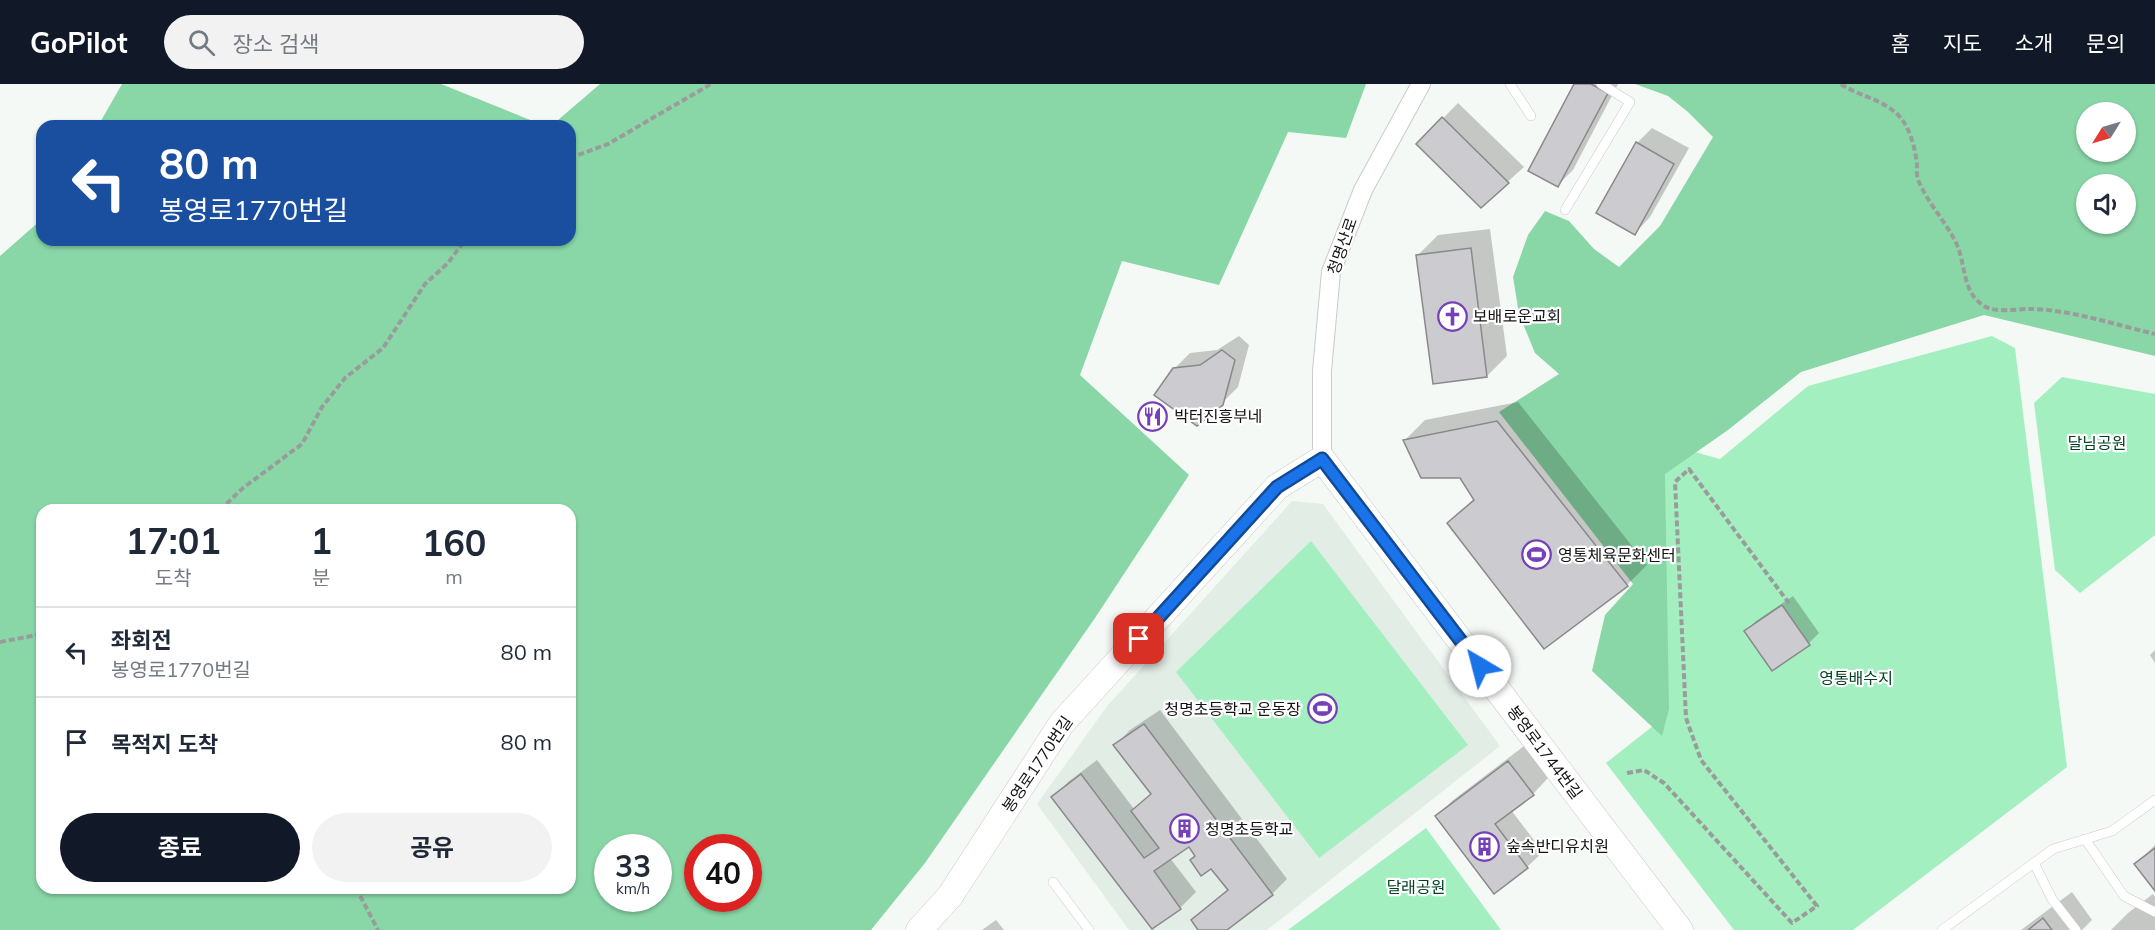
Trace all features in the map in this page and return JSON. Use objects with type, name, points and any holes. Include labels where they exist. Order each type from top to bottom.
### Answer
[{"type":"street","name":"청명산로","points":[[1322,459],[1322,371],[1331,272],[1371,174],[1421,84]]},
{"type":"street","name":"봉영로1770번길","points":[[919,930],[950,896],[1062,723],[1277,487],[1322,459]]},
{"type":"street","name":"봉영로1744번길","points":[[1322,459],[1680,930]]},
{"type":"lane","points":[[1510,84],[1531,116]]},
{"type":"lane","points":[[1565,210],[1630,102],[1601,84]]},
{"type":"lane","points":[[1942,930],[2053,849],[2112,831],[2155,800]]},
{"type":"lane","points":[[2085,839],[2124,897],[2155,912]]},
{"type":"lane","points":[[2034,863],[2052,899],[2076,930]]},
{"type":"lane","points":[[1053,882],[1089,930]]},
{"type":"path","points":[[576,156],[608,144],[711,84]]},
{"type":"path","points":[[1841,84],[1851,91],[1888,106],[1910,133],[1917,163],[1917,180],[1956,243],[1966,285],[1976,299],[1986,307],[2033,309],[2069,314],[2155,334]]},
{"type":"path","points":[[226,504],[243,488],[302,444],[322,407],[345,378],[382,348],[425,284],[448,263],[461,246]]},
{"type":"path","points":[[1627,773],[1644,770],[1664,783],[1792,923],[1817,906],[1701,760],[1686,718],[1675,482],[1689,469],[1791,606]]},
{"type":"path","points":[[0,642],[36,635]]},
{"type":"path","points":[[359,894],[378,930]]},
{"type":"shaded area","points":[[1292,501],[1323,504],[1500,746],[1267,930],[1129,930],[1037,804],[1108,705]]},
{"type":"green space","points":[[122,84],[441,84],[530,120],[101,120]]},
{"type":"green space","points":[[600,84],[1366,84],[1346,138],[1288,132],[1219,285],[1122,261],[1080,375],[1189,475],[1095,618],[925,863],[871,930],[0,930],[0,256],[36,224],[36,246],[576,246],[576,120],[558,120]]},
{"type":"green space","points":[[1635,84],[2155,84],[2155,356],[1984,315],[1801,372],[1728,430],[1665,474],[1669,709],[1662,736],[1592,671],[1605,615],[1633,584],[1499,412],[1559,374],[1535,353],[1519,314],[1513,277],[1528,235],[1545,211],[1569,221],[1594,249],[1619,267],[1660,226],[1713,137],[1668,96]]},
{"type":"green space","name":"영통배수지","points":[[1992,336],[2015,348],[2067,767],[1853,930],[1734,930],[1606,763],[1658,722],[1655,471],[1695,452],[1720,459],[1808,386]]},
{"type":"green space","name":"달님공원","points":[[2062,377],[2155,394],[2155,535],[2080,593],[2055,570],[2034,403]]},
{"type":"green space","name":"청명초등학교 운동장","points":[[1311,541],[1468,745],[1319,858],[1176,672]]},
{"type":"green space","name":"달래공원","points":[[1426,828],[1501,930],[1288,930]]},
{"type":"building","points":[[1574,84],[1591,84],[1608,93],[1558,187],[1528,171]]},
{"type":"building","points":[[1442,117],[1509,183],[1481,208],[1416,144]]},
{"type":"building","points":[[1636,142],[1674,164],[1635,235],[1596,213]]},
{"type":"building","name":"보배로운교회","points":[[1471,248],[1487,377],[1433,384],[1416,255]]},
{"type":"building","points":[[1222,350],[1235,360],[1223,405],[1197,426],[1154,395],[1173,368],[1200,365]]},
{"type":"building","name":"영통체육문화센터","points":[[1497,421],[1628,586],[1544,649],[1447,523],[1474,500],[1460,478],[1421,478],[1403,440]]},
{"type":"building","points":[[1782,605],[1810,645],[1772,671],[1744,631]]},
{"type":"building","name":"청명초등학교","points":[[1144,724],[1273,895],[1227,930],[1198,930],[1191,920],[1228,890],[1211,869],[1201,876],[1190,860],[1195,856],[1189,847],[1154,871],[1181,909],[1152,929],[1051,797],[1081,774],[1144,858],[1159,848],[1131,811],[1151,794],[1113,745]]},
{"type":"building","name":"숲속반디유치원","points":[[1508,761],[1534,795],[1495,824],[1528,868],[1494,894],[1435,816]]},
{"type":"building","points":[[2155,848],[2155,891],[2134,864]]},
{"type":"building","points":[[2043,918],[2052,930],[2028,930]]},
{"type":"place","name":"보배로운교회","points":[[1452,316]]},
{"type":"place","name":"박터진흥부네","points":[[1153,416]]},
{"type":"place","name":"영통체육문화센터","points":[[1537,555]]},
{"type":"place","name":"청명초등학교 운동장","points":[[1322,709]]},
{"type":"place","name":"청명초등학교","points":[[1184,829]]},
{"type":"place","name":"숲속반디유치원","points":[[1485,846]]},
{"type":"route","points":[[1139,639],[1277,487],[1322,459],[1480,666]]}]
